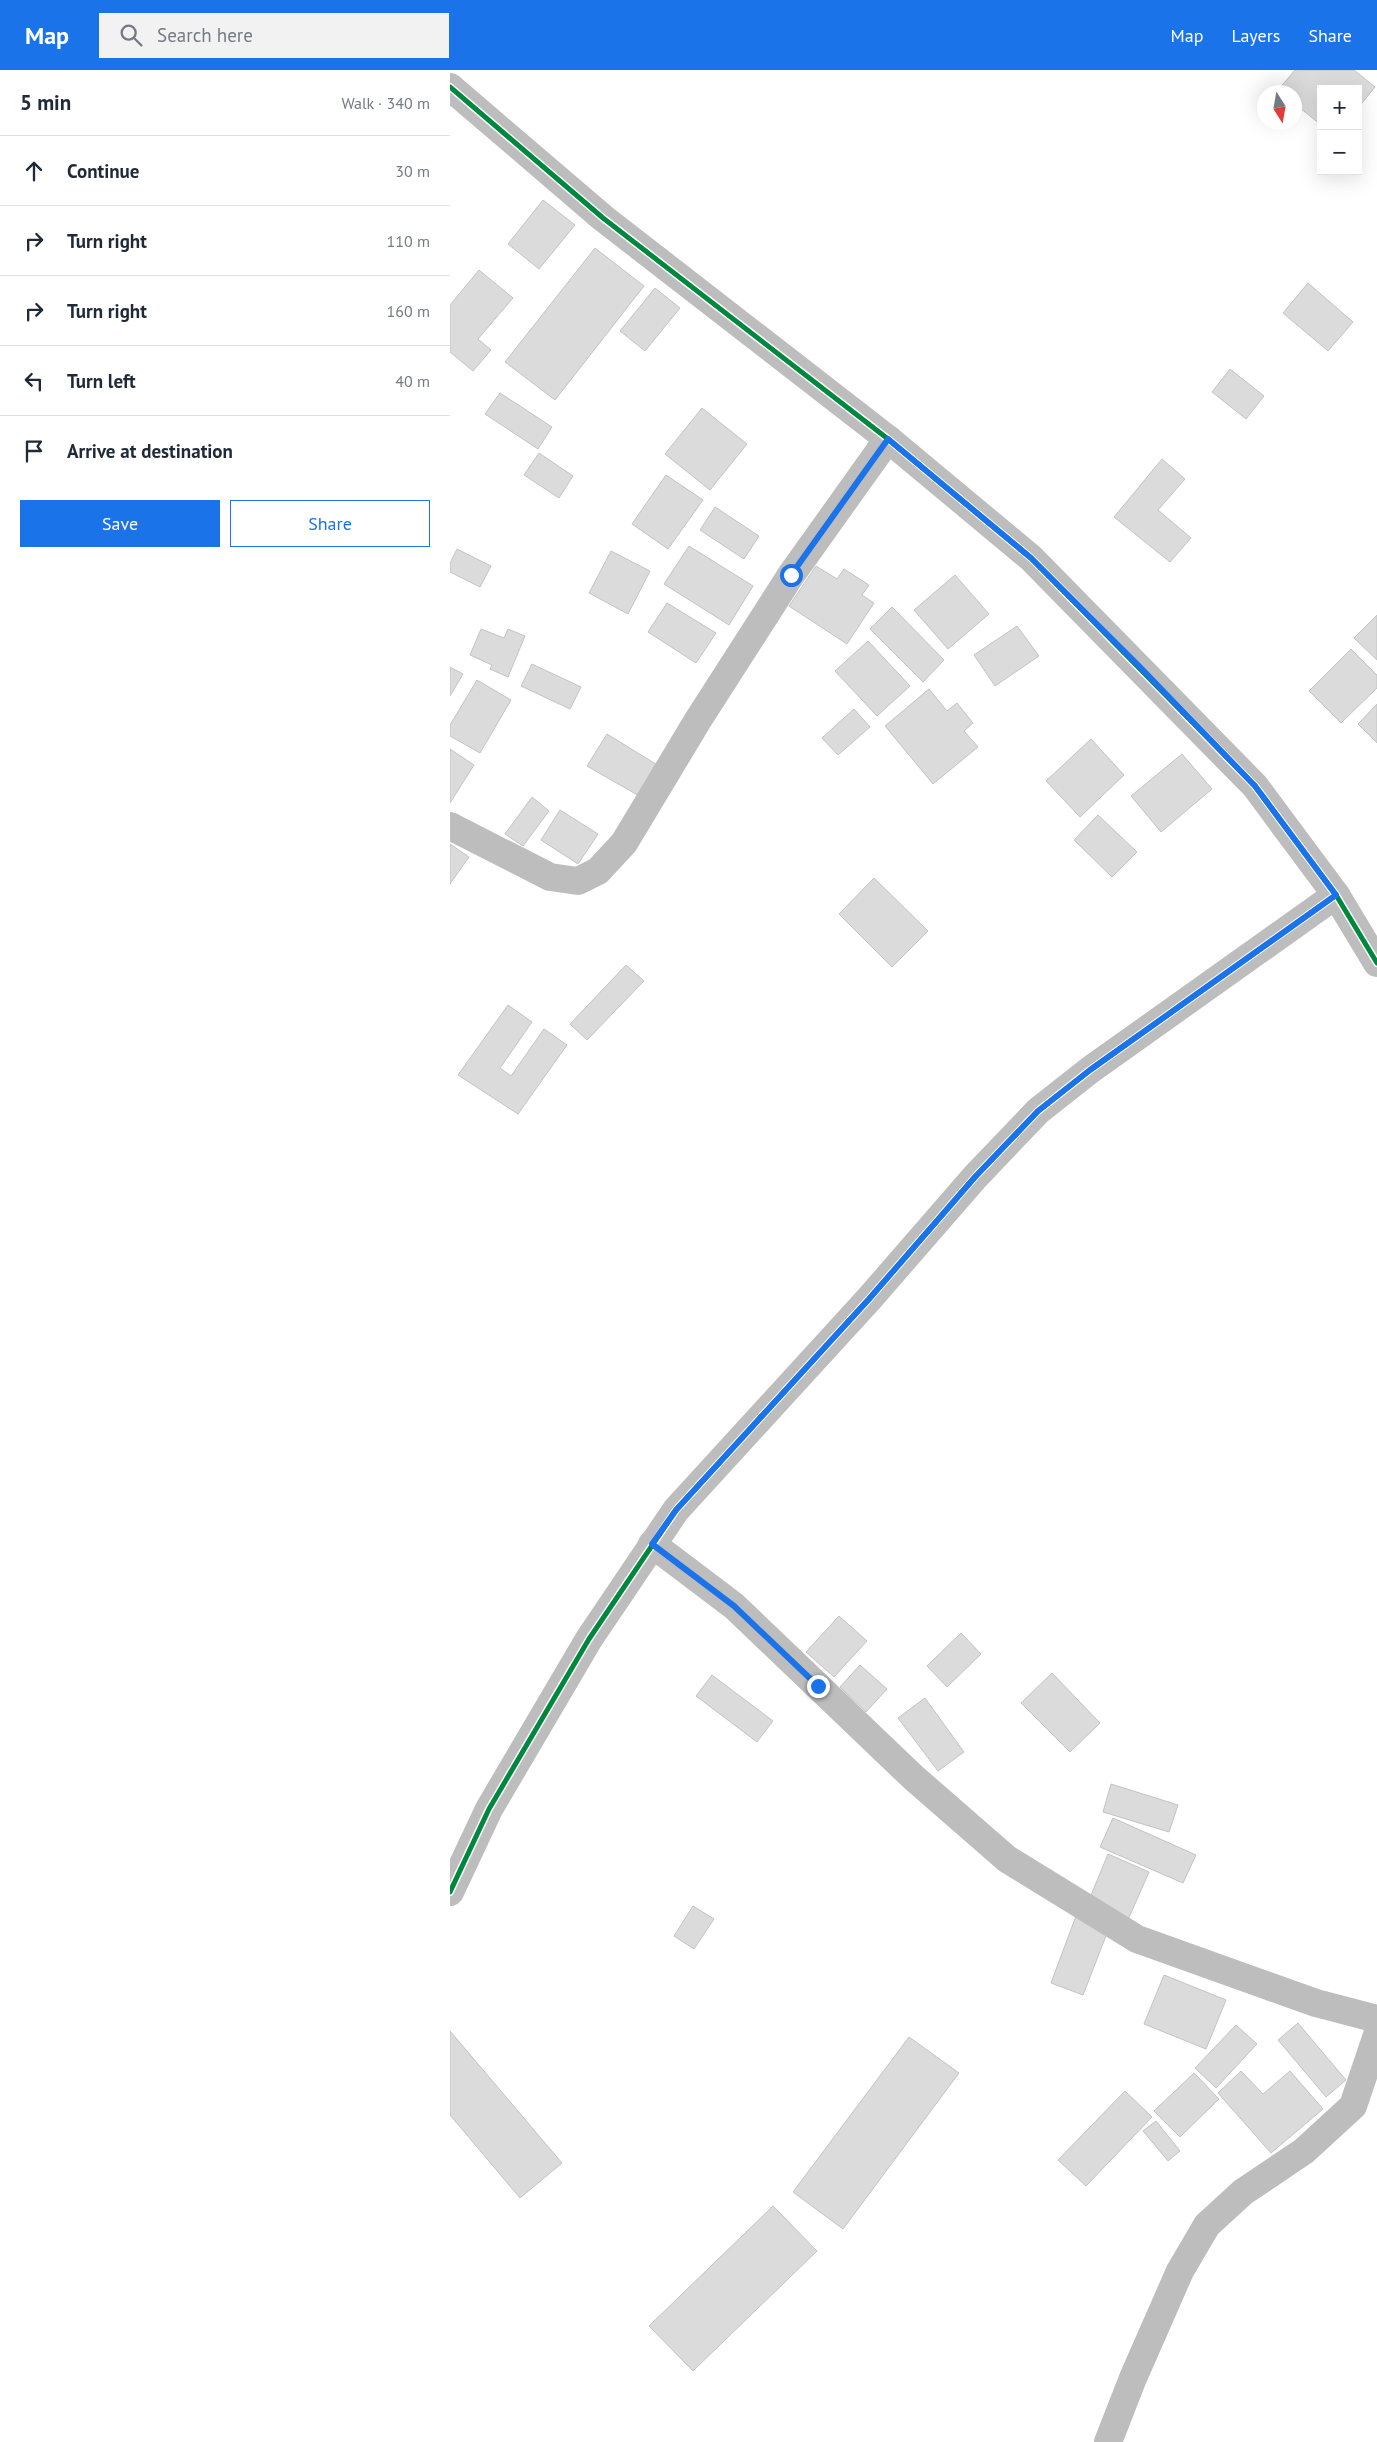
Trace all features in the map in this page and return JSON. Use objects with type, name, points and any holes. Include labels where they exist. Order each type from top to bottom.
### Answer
[{"type":"street","points":[[450,87],[603,218],[888,439],[1031,558],[1255,786],[1336,895],[1377,963]]},
{"type":"street","points":[[450,826],[550,877],[578,881],[598,871],[624,843],[698,720],[791,575],[888,439]]},
{"type":"street","points":[[450,1892],[489,1809],[588,1639],[676,1510],[869,1299],[975,1177],[1038,1111],[1090,1070],[1336,895]]},
{"type":"street","points":[[652,1544],[734,1606],[914,1778],[1007,1859],[1138,1939],[1316,2003],[1377,2019]]},
{"type":"street","points":[[1108,2442],[1133,2378],[1180,2271],[1207,2225],[1243,2192],[1365,2107],[1377,2035]]},
{"type":"building","points":[[1295,70],[1354,70],[1375,87],[1362,103],[1362,85],[1317,85],[1317,122],[1302,110],[1302,85],[1282,85]]},
{"type":"building","points":[[543,200],[575,225],[539,269],[508,244]]},
{"type":"building","points":[[595,248],[644,286],[555,400],[505,362]]},
{"type":"building","points":[[479,270],[513,298],[478,339],[491,350],[473,371],[450,352],[450,305]]},
{"type":"building","points":[[1308,283],[1353,322],[1328,351],[1283,313]]},
{"type":"building","points":[[655,288],[680,308],[645,351],[620,331]]},
{"type":"building","points":[[1230,369],[1264,396],[1246,419],[1212,392]]},
{"type":"building","points":[[500,393],[552,427],[538,449],[485,414]]},
{"type":"building","points":[[702,408],[747,444],[710,490],[665,454]]},
{"type":"building","points":[[539,453],[573,476],[559,498],[524,475]]},
{"type":"building","points":[[1162,459],[1185,479],[1158,510],[1191,538],[1170,562],[1114,517]]},
{"type":"building","points":[[666,475],[703,500],[668,549],[632,524]]},
{"type":"building","points":[[715,507],[759,536],[744,559],[700,530]]},
{"type":"building","points":[[689,546],[753,586],[729,625],[664,584]]},
{"type":"building","points":[[457,549],[491,566],[480,587],[450,572],[450,563]]},
{"type":"building","points":[[611,551],[650,571],[628,614],[589,593]]},
{"type":"building","points":[[816,566],[837,579],[844,569],[869,585],[862,595],[874,603],[847,644],[789,606]]},
{"type":"building","points":[[955,575],[989,614],[948,649],[914,610]]},
{"type":"building","points":[[667,603],[716,633],[696,663],[648,632]]},
{"type":"building","points":[[892,607],[944,660],[923,682],[870,629]]},
{"type":"building","points":[[1377,615],[1377,660],[1354,638]]},
{"type":"building","points":[[1017,626],[1039,656],[995,686],[974,655]]},
{"type":"building","points":[[481,629],[504,638],[508,629],[525,636],[508,677],[490,669],[492,665],[470,655]]},
{"type":"building","points":[[868,641],[910,686],[877,716],[835,671]]},
{"type":"building","points":[[1351,649],[1377,675],[1377,688],[1341,723],[1309,691]]},
{"type":"building","points":[[532,664],[581,687],[570,709],[521,686]]},
{"type":"building","points":[[450,667],[463,674],[450,696]]},
{"type":"building","points":[[477,680],[511,700],[480,753],[450,736],[450,725]]},
{"type":"building","points":[[929,689],[947,711],[957,703],[973,723],[964,731],[978,747],[933,784],[885,726]]},
{"type":"building","points":[[1377,704],[1377,743],[1358,724]]},
{"type":"building","points":[[854,709],[870,727],[838,755],[822,738]]},
{"type":"building","points":[[607,734],[659,766],[641,797],[587,766]]},
{"type":"building","points":[[1091,739],[1124,775],[1080,817],[1046,781]]},
{"type":"building","points":[[450,749],[474,765],[450,803]]},
{"type":"building","points":[[1182,754],[1212,789],[1161,832],[1131,796]]},
{"type":"building","points":[[532,797],[549,811],[523,846],[505,834]]},
{"type":"building","points":[[560,810],[598,834],[578,864],[541,840]]},
{"type":"building","points":[[1098,815],[1137,852],[1112,877],[1074,840]]},
{"type":"building","points":[[450,844],[469,857],[450,884]]},
{"type":"building","points":[[874,878],[928,931],[892,967],[839,914]]},
{"type":"building","points":[[626,965],[644,981],[587,1040],[570,1024]]},
{"type":"building","points":[[508,1005],[532,1022],[500,1068],[511,1076],[544,1029],[567,1045],[518,1114],[458,1075]]},
{"type":"building","points":[[839,1616],[867,1641],[834,1677],[806,1652]]},
{"type":"building","points":[[961,1633],[981,1654],[947,1687],[927,1666]]},
{"type":"building","points":[[860,1665],[887,1689],[866,1712],[840,1687]]},
{"type":"building","points":[[1052,1673],[1100,1723],[1070,1752],[1021,1703]]},
{"type":"building","points":[[712,1675],[773,1721],[757,1742],[696,1696]]},
{"type":"building","points":[[925,1698],[964,1752],[938,1771],[898,1718]]},
{"type":"building","points":[[1111,1784],[1178,1805],[1169,1832],[1103,1812]]},
{"type":"building","points":[[1113,1818],[1196,1855],[1183,1883],[1100,1847]]},
{"type":"building","points":[[1108,1854],[1149,1872],[1127,1922],[1087,1905]]},
{"type":"building","points":[[693,1906],[714,1919],[694,1949],[674,1936]]},
{"type":"building","points":[[1076,1916],[1109,1928],[1083,1995],[1051,1983]]},
{"type":"building","points":[[1164,1975],[1226,2000],[1206,2049],[1144,2024]]},
{"type":"building","points":[[1298,2023],[1346,2080],[1326,2097],[1278,2040]]},
{"type":"building","points":[[1236,2025],[1257,2044],[1216,2088],[1195,2068]]},
{"type":"building","points":[[450,2031],[562,2163],[520,2198],[450,2115]]},
{"type":"building","points":[[909,2037],[959,2073],[843,2229],[793,2192]]},
{"type":"building","points":[[1241,2071],[1263,2094],[1290,2071],[1323,2109],[1271,2153],[1218,2093]]},
{"type":"building","points":[[1194,2073],[1219,2099],[1180,2137],[1154,2111]]},
{"type":"building","points":[[1125,2091],[1152,2117],[1086,2186],[1058,2160]]},
{"type":"building","points":[[1156,2121],[1180,2151],[1168,2161],[1143,2131]]},
{"type":"building","points":[[773,2206],[817,2251],[693,2371],[649,2326]]},
{"type":"cycle path","points":[[450,87],[603,218],[888,439],[1031,558],[1255,786],[1336,895],[1377,963]]},
{"type":"cycle path","points":[[450,1892],[489,1809],[589,1639],[676,1510],[869,1299],[975,1177],[1038,1111],[1090,1070],[1336,895]]},
{"type":"route","points":[[791,575],[888,439],[1031,558],[1140,667],[1255,786],[1336,895],[1090,1070],[1038,1111],[975,1177],[869,1299],[676,1510],[652,1544],[734,1606],[818,1686]]}]
